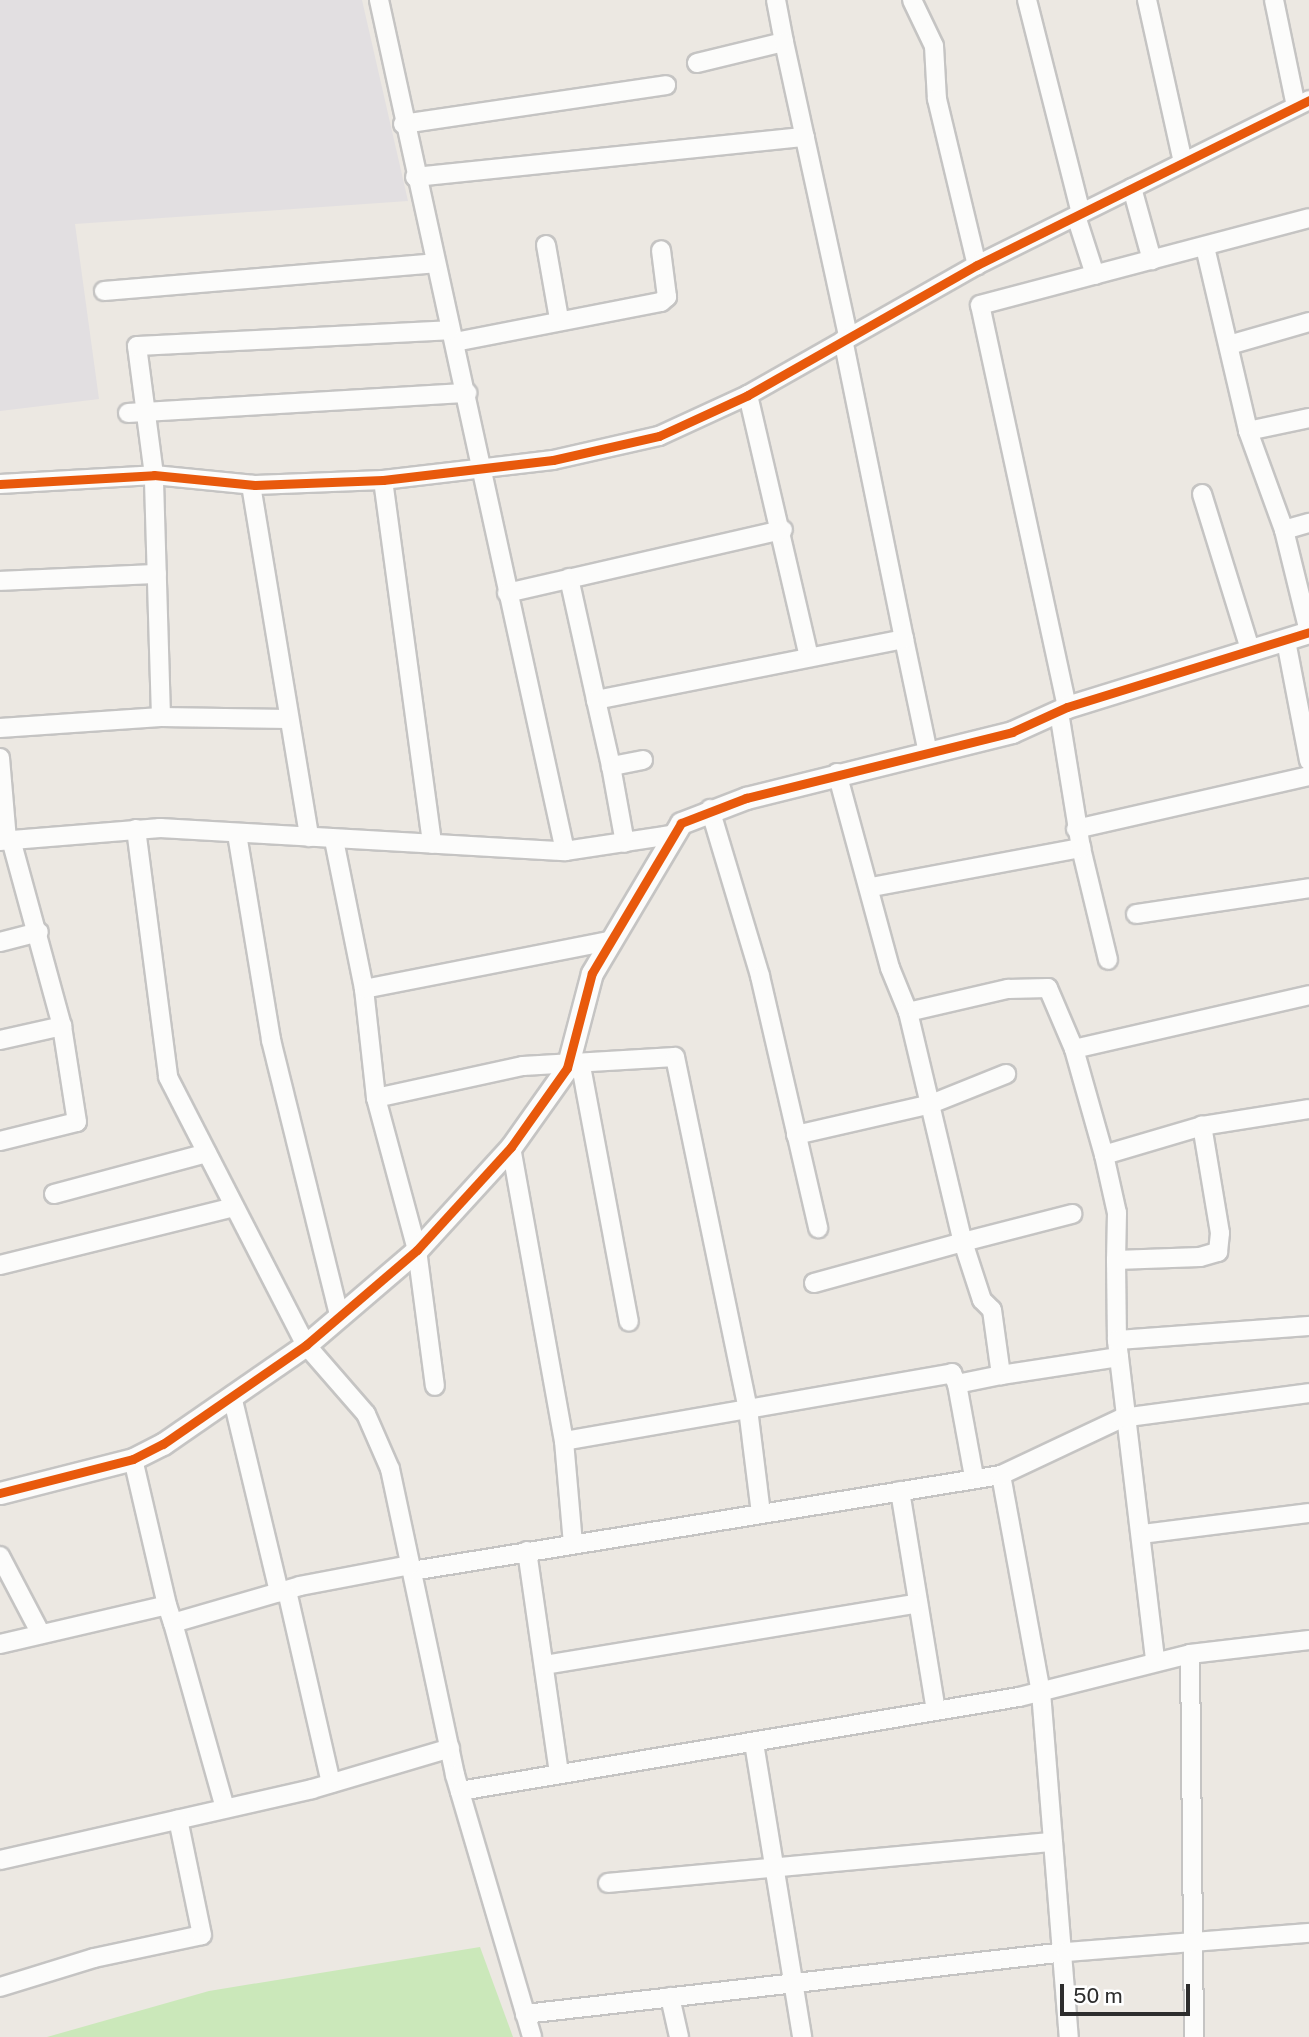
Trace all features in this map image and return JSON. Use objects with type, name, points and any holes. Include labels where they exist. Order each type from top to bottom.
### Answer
[{"type":"street","points":[[379,0],[403,124],[467,393],[480,469],[565,851]]},
{"type":"street","points":[[776,0],[928,753]]},
{"type":"street","points":[[912,0],[934,46],[937,99],[977,265]]},
{"type":"street","points":[[1027,0],[1078,215],[1095,275]]},
{"type":"street","points":[[1147,0],[1183,162]]},
{"type":"street","points":[[0,484],[154,475],[251,485],[383,480],[480,469],[659,436],[748,395],[845,337],[977,265],[1303,103],[1273,0]]},
{"type":"street","points":[[697,63],[784,42]]},
{"type":"street","points":[[403,124],[666,85]]},
{"type":"street","points":[[415,177],[805,137]]},
{"type":"street","points":[[1132,188],[1153,260]]},
{"type":"street","points":[[1108,960],[1076,829],[1063,709],[979,305],[1309,218]]},
{"type":"street","points":[[546,245],[559,319]]},
{"type":"street","points":[[6,840],[136,830],[565,851],[625,843],[671,835],[710,809],[837,773],[928,753],[1309,632],[1284,530],[1248,431],[1205,247]]},
{"type":"street","points":[[161,717],[154,475],[137,412],[137,346],[453,336],[661,302],[667,297],[662,250]]},
{"type":"street","points":[[104,291],[435,263]]},
{"type":"street","points":[[1229,345],[1309,322]]},
{"type":"street","points":[[137,412],[467,393]]},
{"type":"street","points":[[748,395],[783,530],[809,657]]},
{"type":"street","points":[[1248,431],[1309,418]]},
{"type":"street","points":[[383,480],[432,844]]},
{"type":"street","points":[[251,485],[309,837]]},
{"type":"street","points":[[1202,494],[1250,649]]},
{"type":"street","points":[[1284,530],[1309,523]]},
{"type":"street","points":[[507,593],[783,530]]},
{"type":"street","points":[[0,581],[157,574]]},
{"type":"street","points":[[569,578],[611,766],[625,843]]},
{"type":"street","points":[[596,700],[904,639]]},
{"type":"street","points":[[1286,641],[1309,761]]},
{"type":"street","points":[[0,728],[161,717],[288,719]]},
{"type":"street","points":[[0,758],[6,840],[39,933],[62,1026],[77,1122],[0,1141]]},
{"type":"street","points":[[611,766],[643,760]]},
{"type":"street","points":[[837,773],[872,887],[890,968],[908,1012],[963,1242],[982,1300],[992,1310],[1001,1375]]},
{"type":"street","points":[[1076,829],[1309,776]]},
{"type":"street","points":[[710,809],[760,976],[818,1228]]},
{"type":"street","points":[[136,830],[168,1077],[207,1153],[230,1209],[306,1345],[366,1414],[390,1469],[460,1791],[533,2037]]},
{"type":"street","points":[[237,834],[271,1040],[339,1315]]},
{"type":"street","points":[[629,1322],[574,1067],[592,974],[608,941],[671,835]]},
{"type":"street","points":[[334,840],[364,989],[376,1098],[416,1250],[435,1386]]},
{"type":"street","points":[[872,887],[1081,848]]},
{"type":"street","points":[[1136,914],[1309,888]]},
{"type":"street","points":[[0,942],[39,933]]},
{"type":"street","points":[[364,989],[608,941]]},
{"type":"street","points":[[908,1012],[1007,989],[1048,988],[1074,1049],[1104,1155],[1117,1213],[1118,1348],[1122,1418],[1142,1534],[1154,1661]]},
{"type":"street","points":[[1074,1049],[1309,995]]},
{"type":"street","points":[[0,1040],[62,1026]]},
{"type":"street","points":[[376,1098],[523,1066],[574,1067],[675,1057],[748,1409],[761,1513]]},
{"type":"street","points":[[0,1493],[133,1459],[306,1345],[416,1250],[511,1147],[574,1067]]},
{"type":"street","points":[[796,1135],[931,1104],[1006,1074]]},
{"type":"street","points":[[1104,1155],[1202,1126],[1309,1109]]},
{"type":"street","points":[[1116,1260],[1218,1252],[1202,1126]]},
{"type":"street","points":[[511,1147],[564,1441],[573,1544]]},
{"type":"street","points":[[54,1194],[207,1153]]},
{"type":"street","points":[[0,1265],[230,1209]]},
{"type":"street","points":[[814,1283],[1072,1214]]},
{"type":"street","points":[[957,1384],[1118,1348],[1309,1326]]},
{"type":"street","points":[[564,1441],[952,1373],[957,1384],[974,1477]]},
{"type":"street","points":[[173,1623],[283,1591],[411,1568],[527,1552],[974,1477],[1001,1475],[1122,1418],[1309,1393]]},
{"type":"street","points":[[232,1396],[331,1783]]},
{"type":"street","points":[[133,1459],[167,1605],[225,1808]]},
{"type":"street","points":[[1001,1475],[1041,1692],[1052,1842],[1066,1952],[1069,2037]]},
{"type":"street","points":[[900,1491],[936,1710]]},
{"type":"street","points":[[1142,1534],[1309,1513]]},
{"type":"street","points":[[527,1552],[559,1774]]},
{"type":"street","points":[[0,1556],[41,1634]]},
{"type":"street","points":[[545,1665],[918,1603]]},
{"type":"street","points":[[0,1644],[167,1605]]},
{"type":"street","points":[[460,1791],[1041,1692],[1154,1661],[1191,1654],[1309,1640]]},
{"type":"street","points":[[1191,1654],[1194,2037]]},
{"type":"street","points":[[754,1743],[791,1983],[802,2037]]},
{"type":"street","points":[[0,1860],[331,1783],[450,1748]]},
{"type":"street","points":[[0,1987],[94,1958],[202,1935],[178,1819]]},
{"type":"street","points":[[608,1883],[774,1864],[1052,1842]]},
{"type":"street","points":[[525,2014],[1066,1952],[1195,1939],[1309,1933]]},
{"type":"street","points":[[670,1997],[679,2037]]},
{"type":"shaded area","points":[[0,0],[362,0],[408,201],[75,224],[99,399],[0,411]]},
{"type":"green space","points":[[480,1947],[513,2037],[47,2037],[209,1991]]},
{"type":"cycle path","points":[[0,484],[154,475],[255,485],[383,480],[553,460],[659,436],[748,395],[977,265],[1309,100]]},
{"type":"cycle path","points":[[0,1493],[133,1459],[163,1444],[306,1345],[417,1250],[511,1147],[567,1068],[592,973],[681,823],[746,798],[1012,732],[1067,707],[1309,632]]}]
